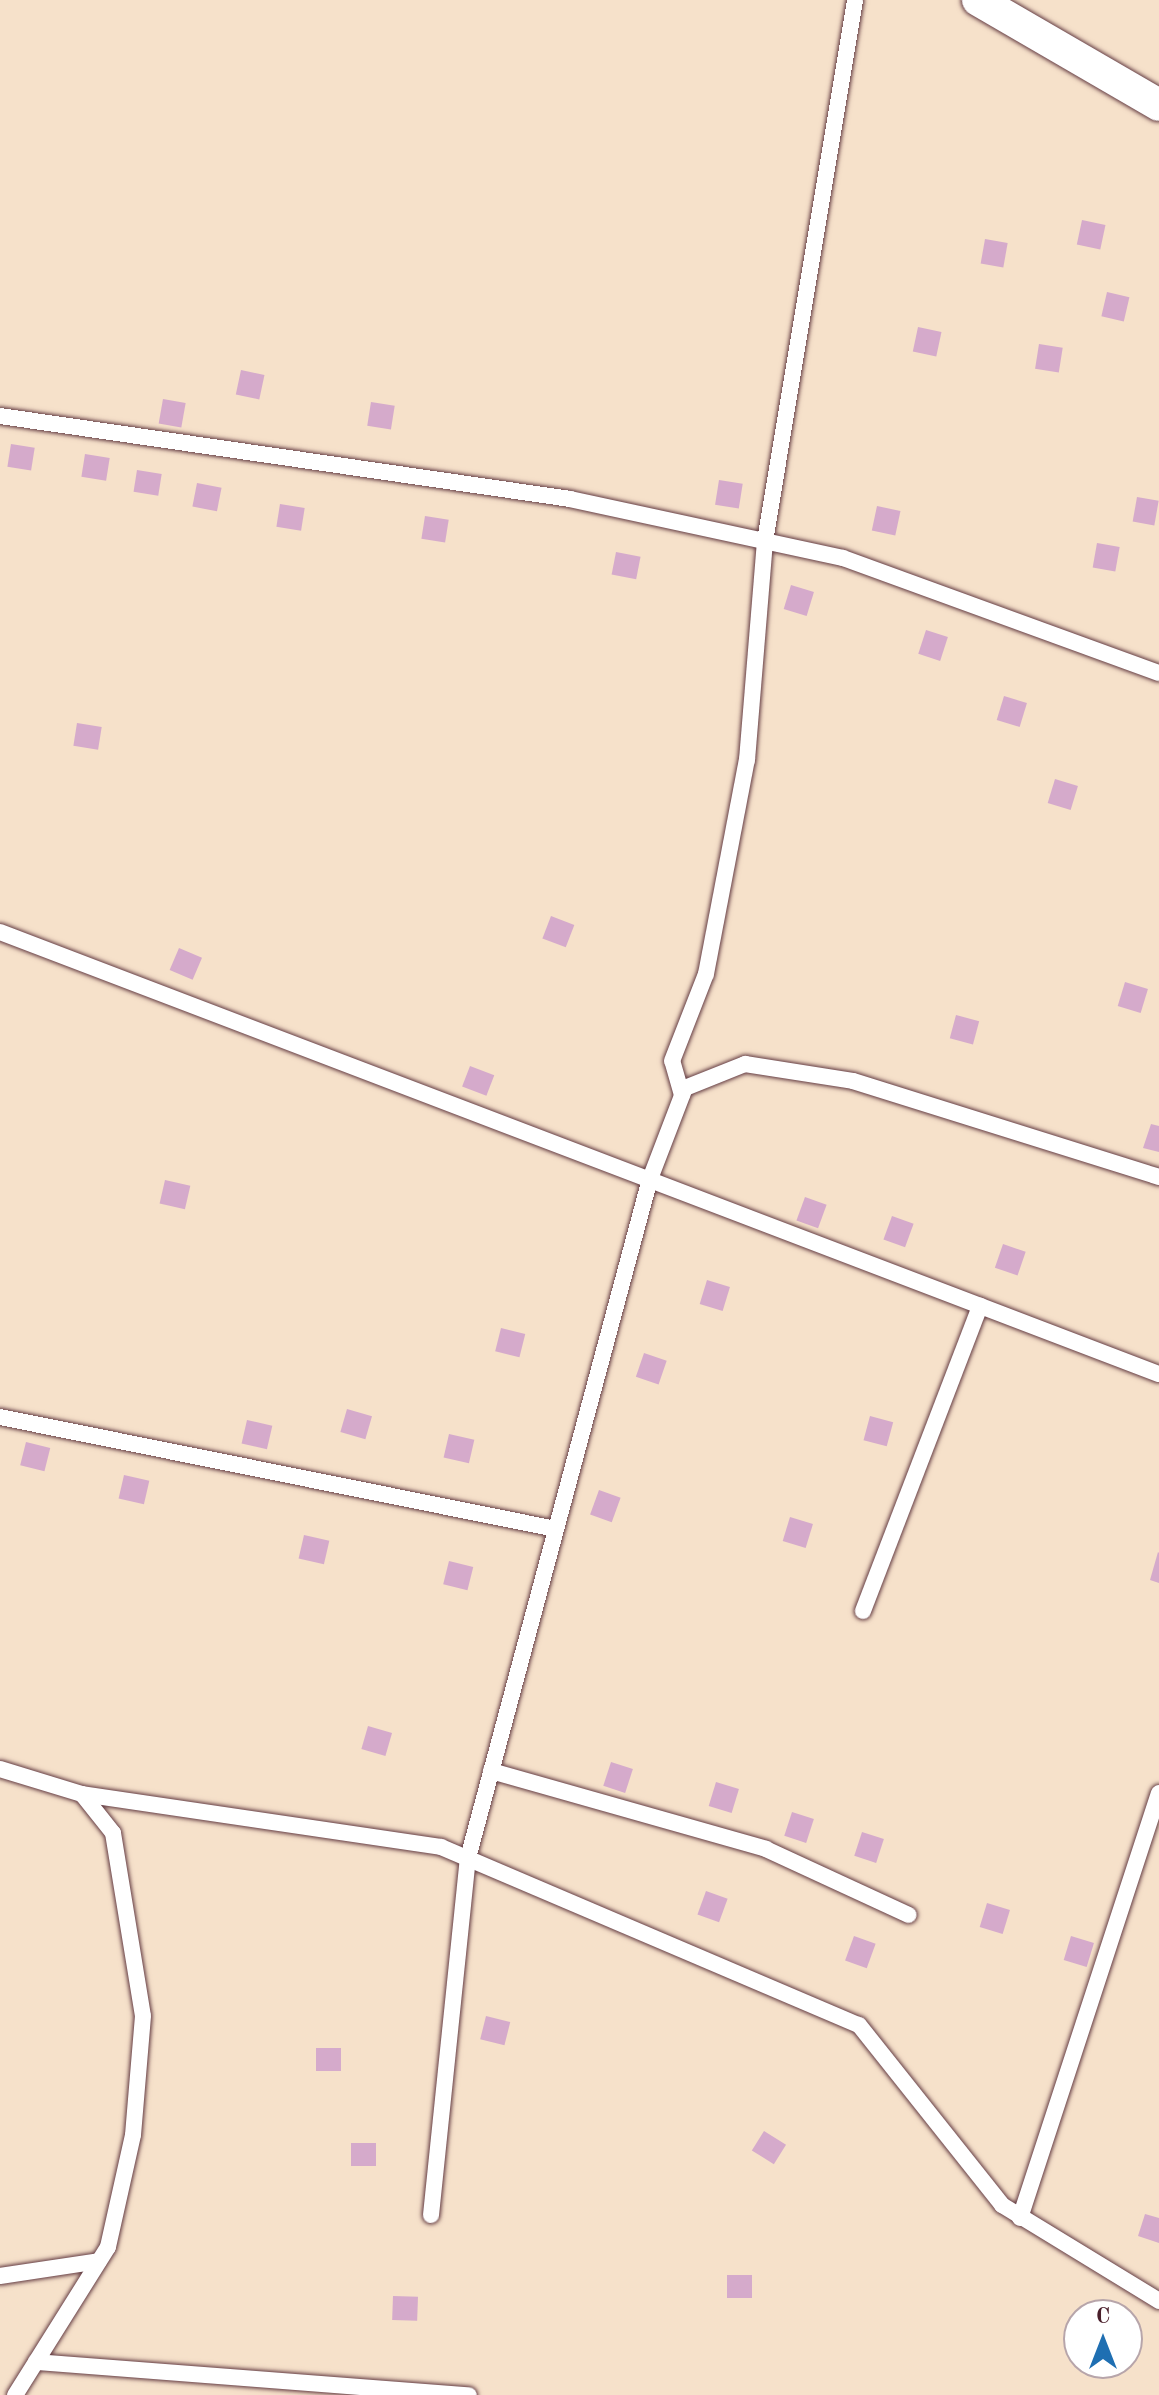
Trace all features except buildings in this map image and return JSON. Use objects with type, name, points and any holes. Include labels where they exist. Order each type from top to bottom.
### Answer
[{"type":"street","points":[[978,0],[1159,105]]},
{"type":"lane","points":[[431,2215],[468,1858],[650,1179],[682,1095],[672,1061],[706,974],[747,760],[765,541],[855,0]]},
{"type":"lane","points":[[0,416],[570,499],[843,558],[1159,673]]},
{"type":"lane","points":[[0,932],[1159,1374]]},
{"type":"lane","points":[[682,1095],[745,1064],[853,1081],[1159,1177]]},
{"type":"lane","points":[[863,1611],[980,1306]]},
{"type":"lane","points":[[0,1417],[556,1529]]},
{"type":"lane","points":[[0,1769],[82,1794],[441,1847],[859,2025],[1002,2205],[1159,2301]]},
{"type":"lane","points":[[491,1771],[766,1849],[909,1915]]},
{"type":"lane","points":[[1020,2218],[1159,1793]]},
{"type":"lane","points":[[15,2395],[99,2261],[133,2135],[143,2016],[113,1833],[82,1794]]},
{"type":"lane","points":[[0,2276],[99,2261]]},
{"type":"lane","points":[[36,2362],[469,2395]]}]
